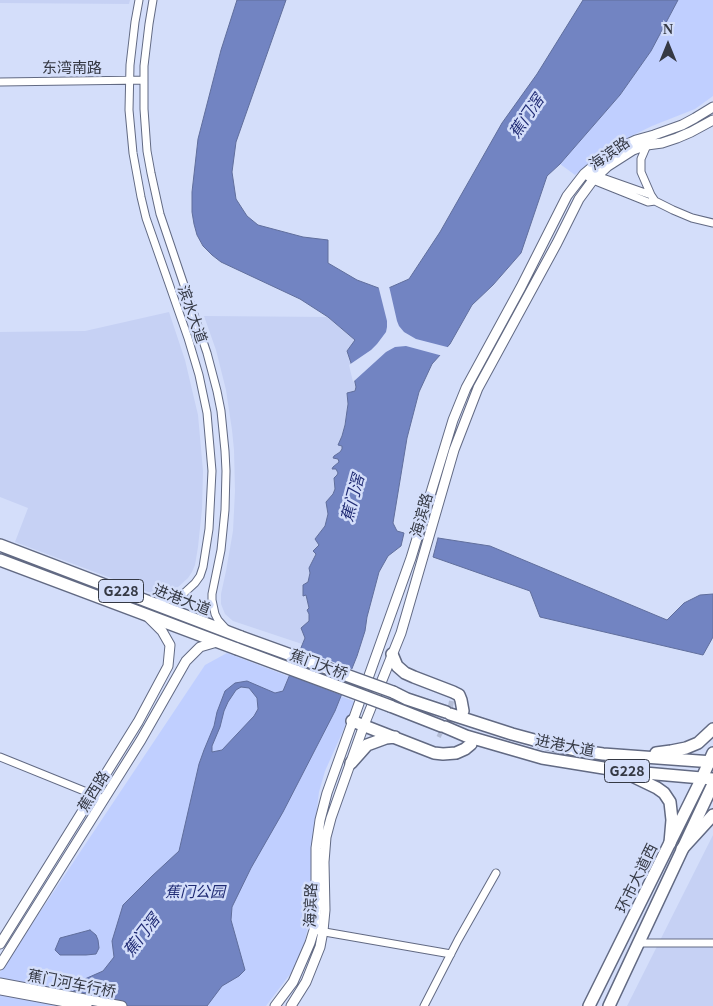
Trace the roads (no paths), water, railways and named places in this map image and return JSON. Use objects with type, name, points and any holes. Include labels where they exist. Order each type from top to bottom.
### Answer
[{"type":"main road","name":"进港大道","points":[[0,545],[241,637]]},
{"type":"main road","name":"进港大道","points":[[0,560],[236,649]]},
{"type":"main road","name":"蕉门大桥","points":[[241,637],[393,692],[407,699]]},
{"type":"main road","name":"蕉门大桥","points":[[236,649],[404,711],[419,723],[442,729]]},
{"type":"main road","points":[[392,654],[396,666],[406,673],[458,695],[461,700],[452,710]]},
{"type":"main road","name":"进港大道","points":[[407,699],[434,701],[452,710],[530,733],[549,744],[625,756],[712,759]]},
{"type":"main road","points":[[352,721],[434,753],[456,753],[471,744]]},
{"type":"main road","name":"进港大道","points":[[442,729],[542,758],[622,771],[707,778]]},
{"type":"main road","points":[[442,729],[471,744],[511,754],[542,758]]},
{"type":"main road","points":[[625,756],[686,748],[698,743],[710,734],[713,729]]},
{"type":"main road","points":[[351,763],[368,745],[386,738],[396,737]]},
{"type":"main road","points":[[590,766],[597,762],[600,753]]},
{"type":"main road","name":"环市大道西","points":[[589,1006],[668,846],[707,778],[712,759]]},
{"type":"main road","points":[[622,771],[657,788],[664,793],[670,802],[672,820],[668,846],[681,852],[713,815]]},
{"type":"main road","name":"环市大道西","points":[[609,1006],[713,784]]},
{"type":"street","name":"滨水大道","points":[[139,0],[129,80],[131,132],[135,168],[153,239],[188,338],[199,376],[207,413],[212,471],[210,529],[204,567],[200,576],[189,590],[174,599],[156,602],[147,601]]},
{"type":"street","name":"滨水大道","points":[[154,0],[146,45],[144,80],[146,137],[155,194],[166,235],[208,353],[221,411],[226,471],[226,510],[212,600],[218,620],[229,633]]},
{"type":"street","name":"东湾南路","points":[[0,82],[144,80]]},
{"type":"street","name":"海滨路","points":[[291,1006],[306,982],[320,947],[316,909],[316,848],[320,820],[335,769],[416,544],[453,420],[466,388],[522,287],[568,196],[586,172],[619,148],[636,140],[682,125],[713,106]]},
{"type":"street","name":"海滨路","points":[[276,1006],[293,982],[310,943],[319,930],[325,910],[324,862],[326,838],[331,818],[364,725],[401,633],[454,450],[478,388],[579,199],[595,178],[608,166],[633,150],[677,138],[713,120]]},
{"type":"street","points":[[647,145],[641,159],[641,172],[653,198],[673,210],[713,223]]},
{"type":"street","points":[[586,172],[648,202],[653,198]]},
{"type":"street","name":"蕉西路","points":[[0,944],[138,722],[168,666],[170,645],[162,630],[147,616]]},
{"type":"street","name":"蕉西路","points":[[0,965],[142,740],[186,661],[200,647],[217,642]]},
{"type":"street","points":[[168,666],[177,666],[179,673]]},
{"type":"street","points":[[0,757],[104,799]]},
{"type":"street","points":[[424,1006],[496,873]]},
{"type":"street","points":[[319,930],[451,954]]},
{"type":"street","points":[[638,943],[713,943]]},
{"type":"street","points":[[0,983],[16,990]]},
{"type":"street","points":[[0,990],[16,990]]},
{"type":"street","name":"蕉门河车行桥","points":[[16,990],[87,1006]]},
{"type":"street","name":"蕉门河车行桥","points":[[16,990],[122,1006]]},
{"type":"water","name":"蕉门滘","points":[[237,0],[286,0],[236,142],[232,172],[236,199],[247,216],[258,225],[303,237],[328,240],[328,263],[357,280],[384,290],[409,279],[440,232],[502,123],[537,74],[583,0],[678,0],[651,51],[620,95],[560,164],[547,176],[521,253],[493,285],[472,305],[450,344],[432,364],[419,392],[407,438],[393,523],[397,531],[404,533],[401,546],[388,556],[379,572],[365,631],[335,711],[232,907],[231,920],[245,970],[222,986],[207,1006],[67,1006],[78,982],[103,971],[114,957],[112,941],[123,905],[179,851],[199,764],[225,691],[235,683],[247,681],[275,693],[283,691],[305,638],[301,628],[309,621],[307,610],[309,608],[306,595],[303,596],[303,585],[308,582],[309,568],[316,554],[313,551],[319,545],[315,539],[325,526],[328,514],[326,502],[335,489],[334,478],[338,473],[336,469],[332,469],[339,462],[338,459],[333,458],[342,449],[342,446],[338,445],[345,425],[348,404],[347,393],[355,391],[356,387],[347,351],[355,340],[328,317],[300,299],[221,262],[203,246],[197,235],[192,212],[192,192],[198,139],[221,50]],"holes":[[[241,687],[249,688],[257,698],[258,709],[254,716],[222,750],[212,752],[212,746],[228,702],[236,690]]]},
{"type":"water","points":[[438,538],[490,546],[667,620],[684,603],[700,595],[713,594],[713,637],[703,655],[540,617],[530,591],[433,557]]},
{"type":"water","points":[[90,930],[96,935],[98,940],[99,948],[96,954],[60,955],[55,950],[60,938]]},
{"type":"tunnel","points":[[448,706],[453,707]]},
{"type":"tunnel","points":[[439,731],[443,733]]},
{"type":"park label","name":"蕉门公园","points":[[195,891]]}]
